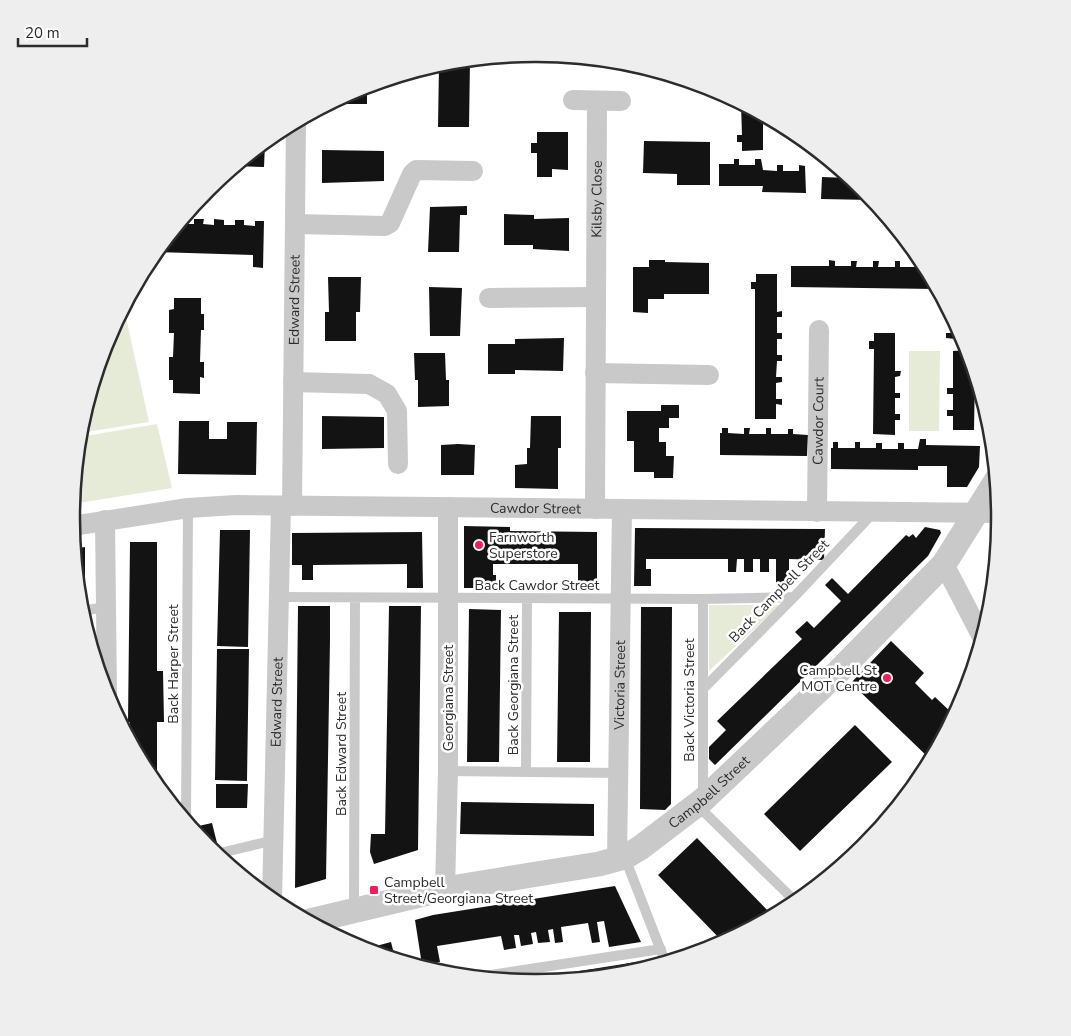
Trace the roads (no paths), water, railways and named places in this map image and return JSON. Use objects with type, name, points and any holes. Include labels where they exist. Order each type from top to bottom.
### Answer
[{"type":"street","points":[[573,100],[621,101]]},
{"type":"street","name":"Kilsby Close","points":[[594,509],[597,101]]},
{"type":"street","name":"Edward Street","points":[[273,890],[279,598],[293,382],[296,131]]},
{"type":"street","points":[[294,224],[385,226],[390,223],[412,174],[416,170],[473,171]]},
{"type":"street","points":[[489,298],[596,297]]},
{"type":"street","name":"Cawdor Court","points":[[817,512],[819,330]]},
{"type":"street","points":[[595,374],[709,375]]},
{"type":"street","points":[[293,382],[369,384],[388,394],[397,411],[398,464]]},
{"type":"street","name":"Cawdor Street","points":[[80,524],[188,508],[236,505],[988,513]]},
{"type":"street","name":"Georgiana Street","points":[[445,889],[448,771],[448,507]]},
{"type":"street","name":"Victoria Street","points":[[620,858],[622,509]]},
{"type":"street","name":"Campbell Street","points":[[321,919],[445,889],[620,858],[640,848],[700,802],[838,672],[944,564],[988,513]]},
{"type":"street","points":[[104,520],[107,671]]},
{"type":"street","points":[[944,564],[977,627]]},
{"type":"lane","name":"Back Harper Street","points":[[186,810],[188,508]]},
{"type":"lane","name":"Back Campbell Street","points":[[703,689],[794,597],[874,512]]},
{"type":"lane","name":"Back Cawdor Street","points":[[279,598],[703,599],[794,597]]},
{"type":"lane","name":"Back Edward Street","points":[[354,911],[355,598]]},
{"type":"lane","name":"Back Georgiana Street","points":[[526,772],[527,598]]},
{"type":"lane","name":"Back Victoria Street","points":[[700,802],[703,599]]},
{"type":"lane","points":[[90,610],[106,607]]},
{"type":"lane","points":[[448,771],[619,773]]},
{"type":"lane","points":[[700,802],[790,896]]},
{"type":"lane","points":[[226,852],[275,840]]},
{"type":"lane","points":[[620,858],[662,955]]},
{"type":"lane","points":[[505,973],[660,949]]},
{"type":"place","name":"Farnworth Superstore","points":[[479,545]]},
{"type":"place","name":"Campbell St MOT Centre","points":[[887,678]]},
{"type":"place","name":"Campbell Street/Georgiana Street","points":[[374,890]]}]
